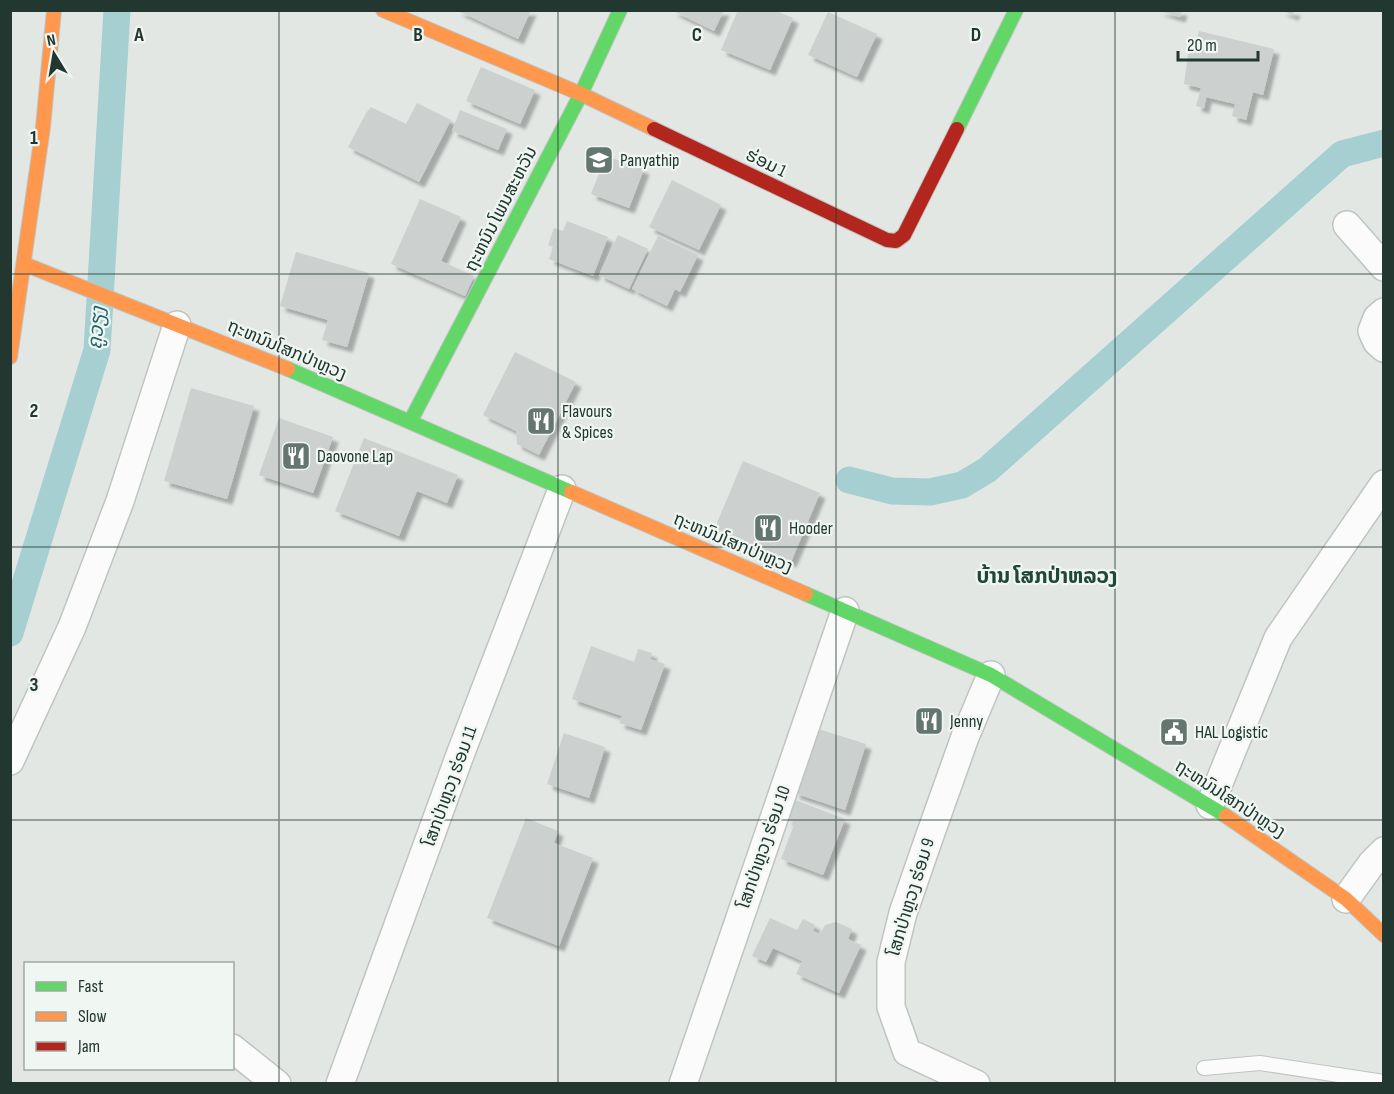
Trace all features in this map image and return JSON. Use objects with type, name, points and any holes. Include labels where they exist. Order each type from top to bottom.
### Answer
[{"type":"street","points":[[10,357],[43,127],[54,10]]},
{"type":"street","name":"ຮ່ອມ 1","points":[[383,10],[580,94],[876,235],[896,241],[904,235],[1016,10]]},
{"type":"street","name":"ຖະຫນົນ ໂພນສະຫວັນ","points":[[410,422],[580,94],[620,10]]},
{"type":"street","points":[[1347,225],[1383,267]]},
{"type":"street","name":"ຖະຫນົນໂສກປ່າຫຼວງ","points":[[24,264],[251,353],[991,675],[1209,805],[1346,898],[1382,930]]},
{"type":"street","points":[[1383,312],[1377,318],[1372,331],[1383,348]]},
{"type":"street","points":[[10,761],[76,616],[120,501],[177,325]]},
{"type":"street","points":[[1209,805],[1278,638],[1383,484]]},
{"type":"street","name":"ໂສກປ່າຫຼວງ ຮ່ອມ 11","points":[[340,1083],[460,755],[562,489]]},
{"type":"street","name":"ໂສກປ່າຫຼວງ ຮ່ອມ 10","points":[[683,1083],[845,611]]},
{"type":"street","name":"ໂສກປ່າຫຼວງ ຮ່ອມ 9","points":[[976,1083],[907,1052],[891,1007],[891,962],[903,913],[965,737],[991,675]]},
{"type":"street","points":[[1346,898],[1383,851]]},
{"type":"street","points":[[234,1050],[278,1083]]},
{"type":"lane","points":[[1204,1068],[1269,1064],[1383,1082]]},
{"type":"building","points":[[456,10],[531,10],[518,39]]},
{"type":"building","points":[[671,10],[724,10],[714,31]]},
{"type":"building","points":[[738,10],[774,10],[793,18],[770,70],[721,50]]},
{"type":"building","points":[[1157,10],[1182,10],[1180,17]]},
{"type":"building","points":[[1280,10],[1295,10],[1293,15]]},
{"type":"building","points":[[828,12],[877,34],[857,77],[808,55]]},
{"type":"building","points":[[1199,31],[1274,49],[1263,95],[1253,92],[1246,120],[1232,116],[1235,104],[1206,97],[1204,108],[1196,106],[1201,88],[1184,84],[1188,54],[1195,51]]},
{"type":"building","points":[[481,67],[535,90],[520,124],[466,101]]},
{"type":"building","points":[[417,103],[451,120],[419,182],[348,147],[371,107],[406,124]]},
{"type":"building","points":[[460,110],[507,129],[498,150],[452,131]]},
{"type":"building","points":[[606,156],[644,169],[629,208],[591,194]]},
{"type":"building","points":[[672,180],[721,205],[699,250],[649,227]]},
{"type":"building","points":[[420,199],[461,217],[441,261],[474,276],[465,296],[391,264]]},
{"type":"building","points":[[567,221],[608,237],[593,276],[549,259],[553,247],[548,245],[554,228],[563,231]]},
{"type":"building","points":[[618,235],[648,249],[629,289],[599,275]]},
{"type":"building","points":[[658,236],[698,255],[680,292],[675,289],[667,306],[632,289]]},
{"type":"building","points":[[296,252],[369,273],[347,347],[322,340],[328,320],[280,306]]},
{"type":"building","points":[[515,352],[576,382],[539,455],[517,444],[516,431],[483,415]]},
{"type":"building","points":[[191,388],[254,406],[227,499],[164,481]]},
{"type":"building","name":"Daovone Lap","points":[[279,418],[333,437],[313,493],[259,475]]},
{"type":"building","points":[[364,438],[458,475],[447,503],[417,491],[399,536],[335,511]]},
{"type":"building","points":[[743,461],[820,493],[791,562],[714,530]]},
{"type":"building","points":[[591,646],[634,662],[638,649],[652,653],[650,659],[665,664],[641,730],[619,723],[622,716],[572,699]]},
{"type":"building","points":[[815,728],[866,744],[845,810],[794,793]]},
{"type":"building","points":[[564,733],[605,747],[589,798],[547,784]]},
{"type":"building","points":[[795,800],[845,819],[823,875],[781,859],[795,822],[787,820]]},
{"type":"building","points":[[526,818],[558,831],[554,843],[593,858],[559,946],[487,918]]},
{"type":"building","points":[[770,918],[797,930],[803,919],[815,925],[813,931],[820,934],[825,925],[836,922],[852,929],[848,939],[861,945],[839,993],[796,974],[802,961],[773,948],[766,962],[752,956]]},
{"type":"waterway","name":"ຄູວຽງ","points":[[10,633],[97,350],[117,10]]},
{"type":"waterway","points":[[849,480],[892,491],[930,492],[962,485],[987,470],[1342,154],[1384,143]]},
{"type":"traffic: fast","points":[[410,422],[581,94],[620,10]]},
{"type":"traffic: fast","points":[[957,129],[1016,10]]},
{"type":"traffic: fast","points":[[288,369],[571,492]]},
{"type":"traffic: fast","points":[[806,594],[991,675],[1226,816]]},
{"type":"traffic: slow","points":[[10,357],[43,127],[54,10]]},
{"type":"traffic: slow","points":[[383,10],[581,94],[654,129]]},
{"type":"traffic: slow","points":[[24,264],[288,369]]},
{"type":"traffic: slow","points":[[571,492],[806,594]]},
{"type":"traffic: slow","points":[[1226,816],[1346,899],[1384,935]]},
{"type":"traffic: jam","points":[[654,129],[887,240],[896,241],[904,235],[957,129]]},
{"type":"place","name":"Panyathip","points":[[599,160]]},
{"type":"place","name":"Flavours & Spices","points":[[541,421]]},
{"type":"place","name":"Daovone Lap","points":[[296,456]]},
{"type":"place","name":"Hooder","points":[[768,528]]},
{"type":"place","name":"Jenny","points":[[929,721]]},
{"type":"place","name":"HAL Logistic","points":[[1174,732]]},
{"type":"district","name":"ບ້ານ ໂສກປ່າຫລວງ","points":[[1047,576]]}]
